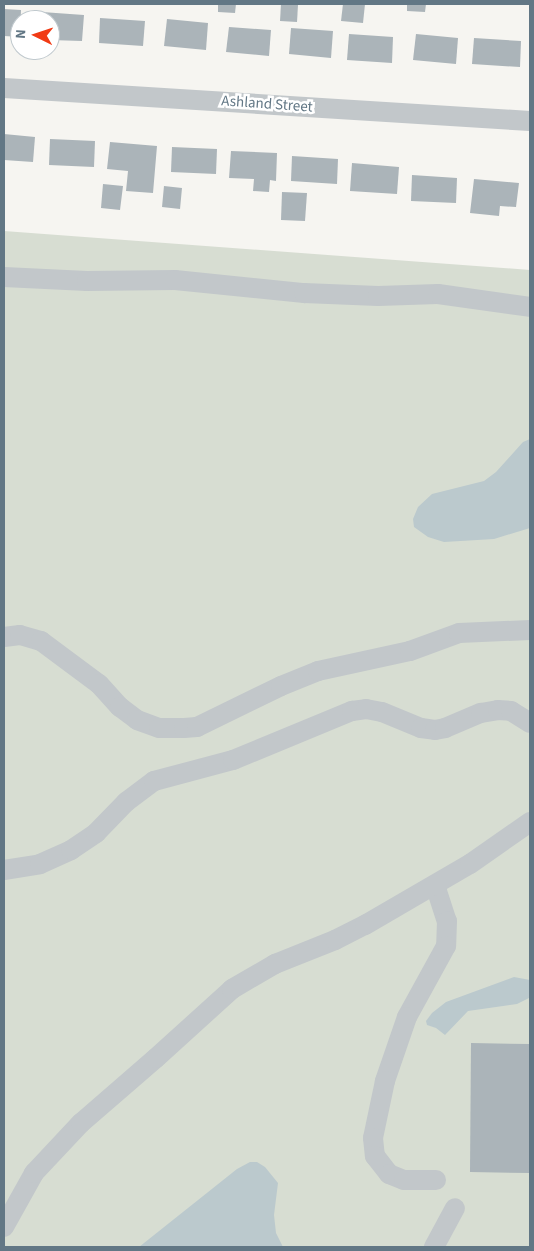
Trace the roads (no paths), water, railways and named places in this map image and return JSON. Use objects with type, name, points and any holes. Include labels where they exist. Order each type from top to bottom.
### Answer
[{"type":"street","name":"Ashland Street","points":[[4,88],[530,121]]},
{"type":"street","points":[[4,277],[87,281],[175,280],[304,293],[378,296],[438,294],[530,307]]},
{"type":"street","points":[[4,637],[20,635],[41,641],[99,684],[120,707],[137,720],[158,728],[184,728],[198,727],[281,686],[318,671],[410,651],[459,633],[530,630]]},
{"type":"street","points":[[4,870],[40,864],[76,847],[96,833],[139,791],[154,781],[233,760],[352,711],[382,712],[421,728],[435,730],[445,728],[481,713],[498,710],[511,711],[530,723]]},
{"type":"street","points":[[4,1227],[34,1173],[81,1122],[156,1058],[225,994],[275,964],[350,933],[470,864],[530,822]]},
{"type":"street","points":[[435,885],[447,921],[446,946],[407,1017],[385,1081],[374,1138],[375,1156],[389,1174],[404,1180],[436,1180]]},
{"type":"street","points":[[434,1247],[455,1208]]}]
